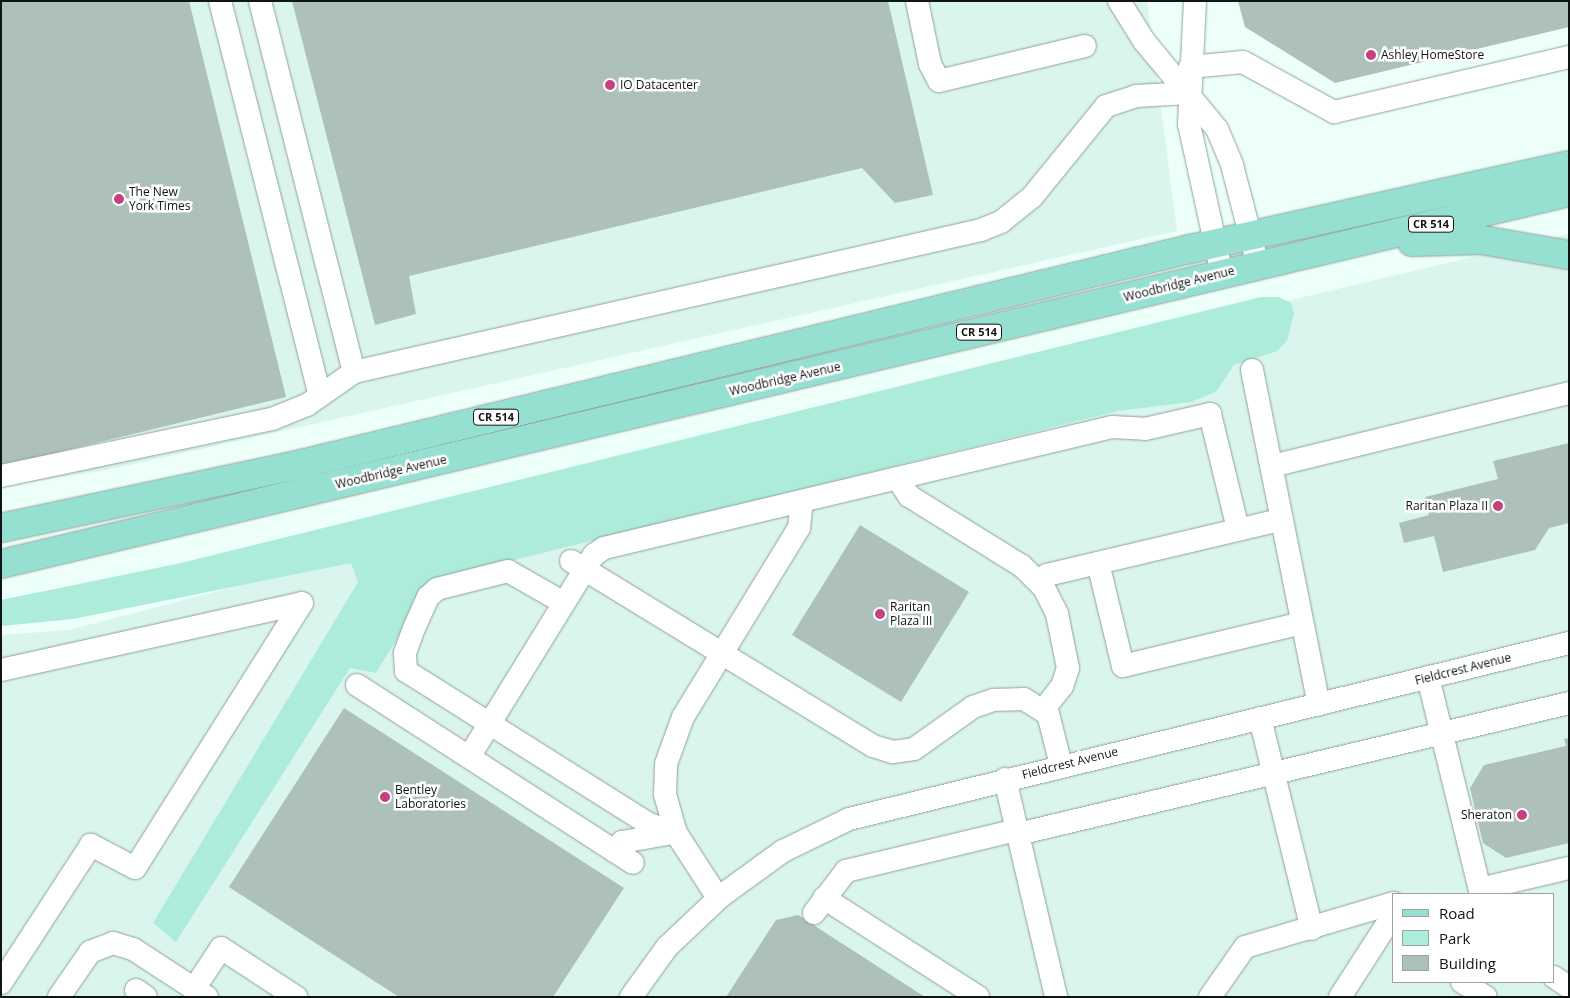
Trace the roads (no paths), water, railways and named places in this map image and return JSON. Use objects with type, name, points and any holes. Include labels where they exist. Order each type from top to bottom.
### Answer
[{"type":"main road","name":"CR 514","points":[[1,528],[297,465],[1215,245],[1569,163]]},
{"type":"main road","name":"Woodbridge Avenue","points":[[1,564],[1569,192]]},
{"type":"main road","points":[[1294,257],[1371,245],[1464,240],[1569,256]]},
{"type":"street","points":[[220,1],[320,396]]},
{"type":"street","points":[[260,1],[354,372]]},
{"type":"street","points":[[917,1],[930,64],[939,81],[1085,46]]},
{"type":"street","points":[[1119,1],[1144,41],[1188,93],[1223,142],[1258,265]]},
{"type":"street","points":[[1195,1],[1188,93],[1191,142],[1222,274]]},
{"type":"street","points":[[1190,67],[1243,62],[1334,112],[1569,57]]},
{"type":"street","points":[[1,476],[272,419],[320,396],[354,372],[981,230],[1001,222],[1032,198],[1106,106],[1136,96],[1188,93]]},
{"type":"street","points":[[1252,370],[1272,466],[1280,520],[1319,704]]},
{"type":"street","points":[[1272,466],[1569,393]]},
{"type":"street","points":[[469,758],[564,603],[578,565],[600,549],[1118,425],[1145,429],[1210,414],[1238,530]]},
{"type":"street","points":[[896,478],[914,500],[1039,581],[1054,607],[1068,662],[1066,680],[1044,709]]},
{"type":"street","points":[[718,898],[676,833],[665,795],[668,756],[683,717],[799,528],[802,501]]},
{"type":"street","points":[[1039,581],[1098,563],[1280,520]]},
{"type":"street","points":[[1098,563],[1123,666],[1302,623]]},
{"type":"street","points":[[578,565],[886,751],[914,748],[964,712],[992,700],[1024,699],[1044,709],[1061,765]]},
{"type":"street","points":[[564,603],[508,572],[442,587],[428,597],[405,653],[406,671],[489,725],[650,824],[676,833]]},
{"type":"street","points":[[1,670],[302,603],[135,868],[91,845],[1,983]]},
{"type":"street","name":"Fieldcrest Avenue","points":[[631,997],[667,947],[718,898],[772,858],[849,819],[1061,765],[1569,643]]},
{"type":"street","points":[[1428,677],[1480,892],[1569,868]]},
{"type":"street","points":[[357,685],[633,863]]},
{"type":"street","points":[[978,997],[819,905],[837,878],[852,869],[1274,774],[1569,703]]},
{"type":"street","points":[[1260,718],[1312,929]]},
{"type":"street","points":[[1005,779],[1056,997]]},
{"type":"street","points":[[614,851],[626,841],[676,833]]},
{"type":"street","points":[[1210,997],[1245,947],[1312,929],[1346,914],[1392,904],[1388,934],[1340,997]]},
{"type":"street","points":[[60,997],[90,952],[113,943],[127,946],[201,993],[221,948],[296,997]]},
{"type":"street","points":[[1555,979],[1569,987]]},
{"type":"street","points":[[1464,983],[1486,997]]},
{"type":"place","name":"Ashley HomeStore","points":[[1371,55]]},
{"type":"place","name":"IO Datacenter","points":[[610,85]]},
{"type":"place","name":"The New York Times","points":[[119,199]]},
{"type":"place","name":"Raritan Plaza II","points":[[1498,506]]},
{"type":"place","name":"Raritan Plaza III","points":[[880,614]]},
{"type":"place","name":"Bentley Laboratories","points":[[385,797]]},
{"type":"place","name":"Sheraton","points":[[1522,815]]}]
